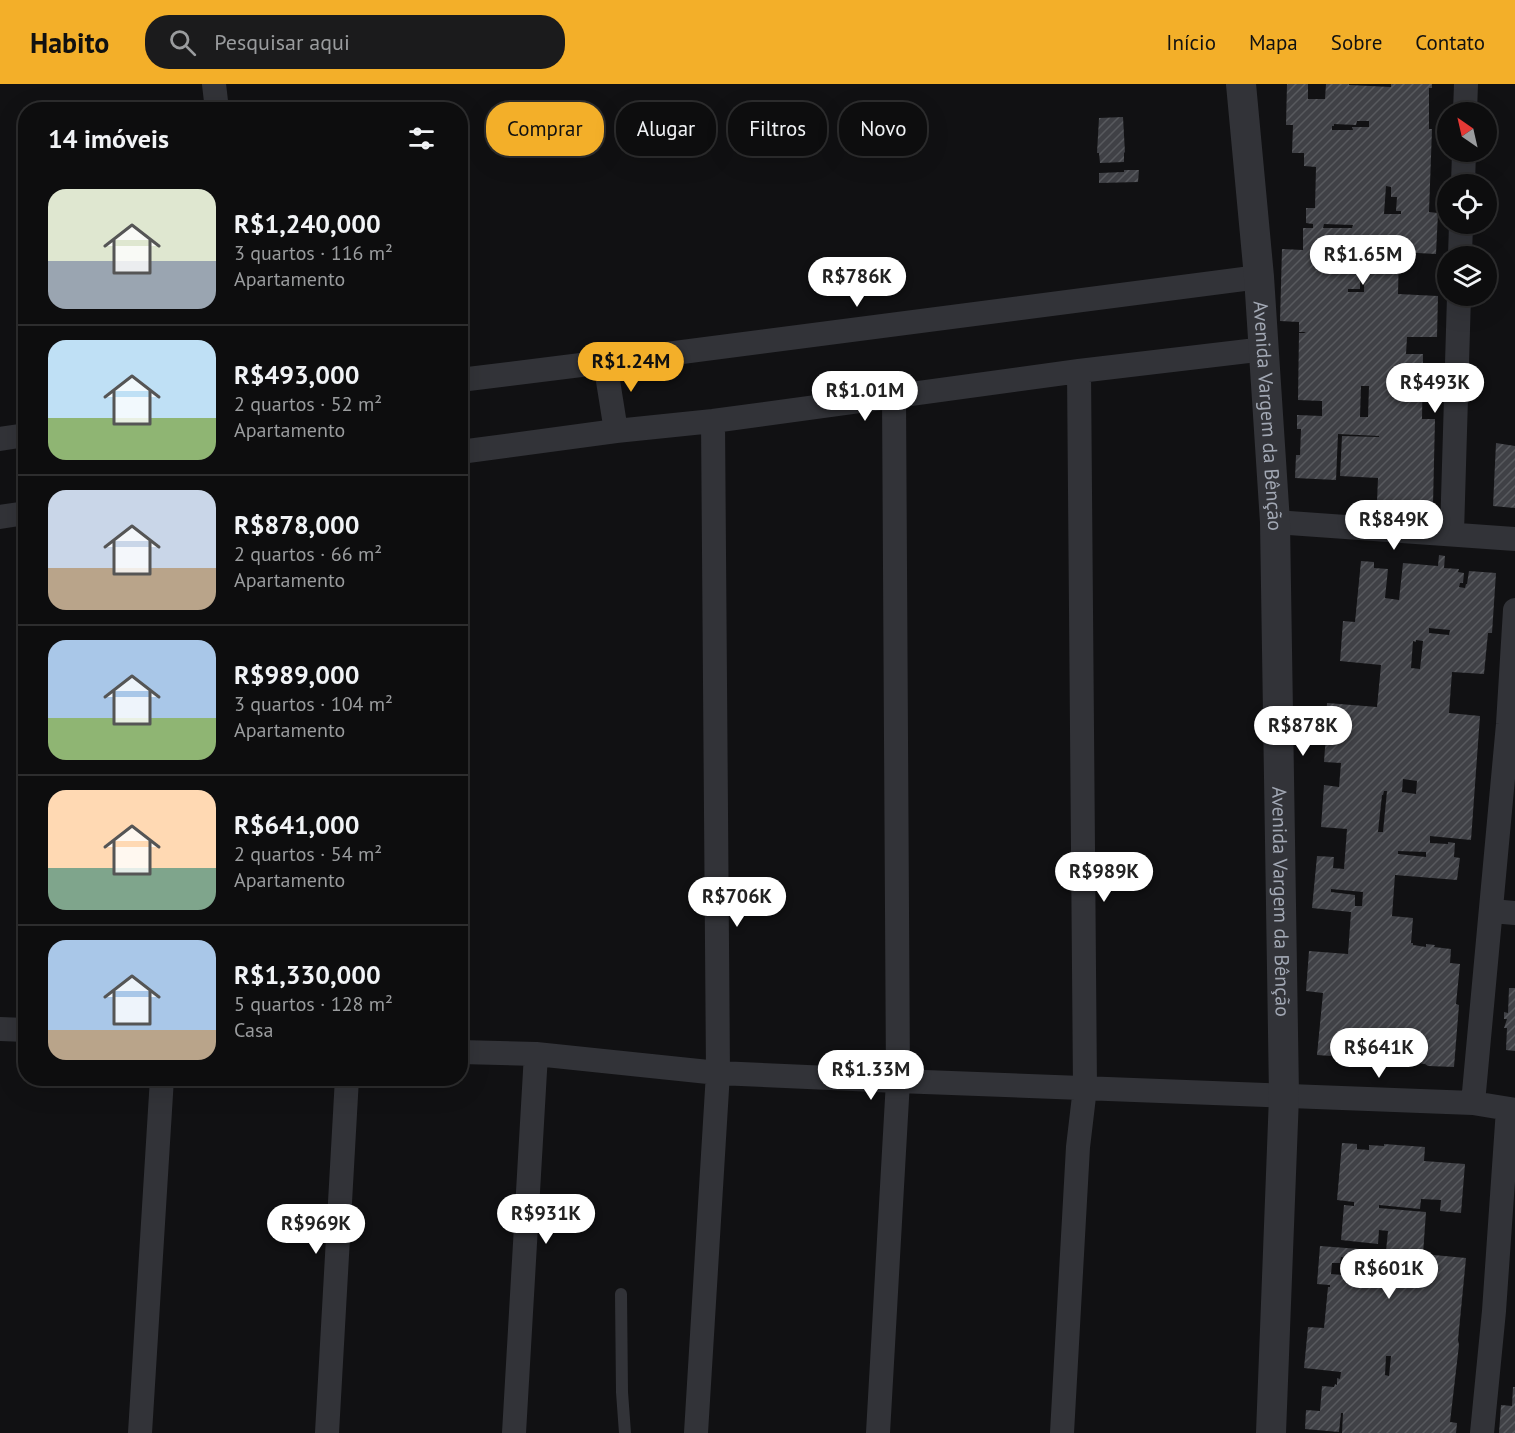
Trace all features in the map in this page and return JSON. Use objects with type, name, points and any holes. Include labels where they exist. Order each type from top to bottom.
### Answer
[{"type":"street","points":[[214,84],[216,102]]},
{"type":"street","name":"Avenida Vargem da Bênção","points":[[1241,84],[1265,349],[1275,522],[1284,1096],[1271,1433]]},
{"type":"street","points":[[1465,102],[1466,84]]},
{"type":"street","points":[[468,379],[1259,277]]},
{"type":"street","points":[[1452,533],[1459,306]]},
{"type":"street","points":[[468,451],[1265,349]]},
{"type":"street","points":[[605,362],[616,431]]},
{"type":"street","points":[[1062,1433],[1078,1147],[1085,1088],[1079,371]]},
{"type":"street","points":[[878,1433],[898,1081],[894,396]]},
{"type":"street","points":[[696,1433],[718,1072],[712,421]]},
{"type":"street","points":[[0,439],[18,436]]},
{"type":"street","points":[[0,517],[18,514]]},
{"type":"street","points":[[1275,522],[1515,539]]},
{"type":"street","points":[[1473,1103],[1503,912],[1515,610]]},
{"type":"street","points":[[0,1029],[18,1030]]},
{"type":"street","points":[[468,1052],[536,1054],[718,1072],[1473,1103],[1512,1109],[1504,1312],[1482,1433]]},
{"type":"street","points":[[514,1433],[536,1054]]},
{"type":"street","points":[[140,1433],[162,1086]]},
{"type":"street","points":[[327,1433],[347,1086]]},
{"type":"lane","points":[[621,1294],[622,1392],[625,1433]]},
{"type":"building","points":[[1287,84],[1308,84],[1308,99],[1325,99],[1326,84],[1391,87],[1391,84],[1432,84],[1432,88],[1429,88],[1429,129],[1432,129],[1429,212],[1437,213],[1436,254],[1399,252],[1398,294],[1437,296],[1437,337],[1407,337],[1406,354],[1423,354],[1422,419],[1435,419],[1433,504],[1377,502],[1378,478],[1340,476],[1342,436],[1379,436],[1338,434],[1336,480],[1295,478],[1296,455],[1300,455],[1301,429],[1297,429],[1297,415],[1322,416],[1322,401],[1298,400],[1299,333],[1306,333],[1299,332],[1299,322],[1280,321],[1282,249],[1303,250],[1303,228],[1313,228],[1313,224],[1306,223],[1306,208],[1315,208],[1316,167],[1304,166],[1304,153],[1292,153],[1293,125],[1286,125]],"holes":[[[1357,121],[1369,121],[1369,127],[1332,130],[1334,124],[1356,125]],[[1386,186],[1391,187],[1391,197],[1397,197],[1396,211],[1401,211],[1401,214],[1384,214]],[[1324,224],[1353,225],[1352,228],[1323,228]],[[1361,251],[1365,251],[1364,292],[1348,292],[1348,289],[1360,289]],[[1361,386],[1369,386],[1368,417],[1360,417]]]},
{"type":"building","points":[[1123,117],[1124,162],[1100,163],[1099,153],[1097,153],[1099,118]]},
{"type":"building","points":[[1124,170],[1139,170],[1138,182],[1099,183],[1099,173],[1124,172]]},
{"type":"building","points":[[1496,443],[1515,446],[1515,508],[1493,506]]},
{"type":"building","points":[[1439,555],[1445,556],[1444,568],[1459,569],[1458,572],[1464,573],[1463,583],[1460,583],[1459,587],[1465,588],[1469,571],[1496,573],[1492,633],[1488,633],[1484,674],[1452,672],[1449,713],[1480,716],[1471,840],[1430,836],[1430,843],[1455,843],[1454,857],[1460,858],[1457,880],[1395,875],[1392,916],[1413,918],[1411,943],[1451,949],[1450,963],[1460,964],[1454,1067],[1428,1066],[1400,1061],[1401,1059],[1360,1054],[1360,1059],[1351,1058],[1352,1053],[1345,1052],[1346,1043],[1333,1042],[1331,1056],[1317,1055],[1323,993],[1306,991],[1309,951],[1348,954],[1351,912],[1312,908],[1317,856],[1334,857],[1333,868],[1344,869],[1347,829],[1321,827],[1324,785],[1339,787],[1341,763],[1324,762],[1327,703],[1377,707],[1381,665],[1340,661],[1343,621],[1355,622],[1361,561],[1374,562],[1374,568],[1388,569],[1385,598],[1399,600],[1403,563],[1438,566]],"holes":[[[1429,628],[1450,630],[1449,635],[1429,633]],[[1413,641],[1423,641],[1420,669],[1411,668]],[[1403,779],[1417,781],[1416,794],[1402,792]],[[1384,791],[1387,791],[1383,832],[1378,832]],[[1398,851],[1426,852],[1426,857],[1398,854]],[[1331,889],[1363,892],[1362,906],[1355,906],[1355,895],[1331,892]]]},
{"type":"building","points":[[1509,988],[1515,988],[1515,1051],[1506,1050],[1507,1028],[1504,1028],[1507,1019],[1504,1019],[1504,1012],[1508,1013]]},
{"type":"building","points":[[1342,1143],[1357,1144],[1357,1149],[1369,1150],[1369,1145],[1384,1146],[1384,1144],[1425,1147],[1424,1161],[1465,1164],[1461,1213],[1440,1211],[1441,1200],[1421,1199],[1420,1209],[1379,1205],[1379,1208],[1426,1212],[1423,1254],[1466,1258],[1450,1422],[1457,1423],[1456,1433],[1342,1433],[1343,1413],[1341,1413],[1339,1432],[1305,1429],[1306,1410],[1320,1411],[1322,1386],[1337,1385],[1337,1378],[1340,1379],[1341,1372],[1304,1368],[1308,1327],[1324,1328],[1328,1287],[1330,1287],[1330,1285],[1317,1284],[1320,1246],[1386,1251],[1388,1231],[1379,1230],[1378,1244],[1341,1240],[1344,1205],[1354,1206],[1354,1202],[1337,1200]],"holes":[[[1341,1257],[1350,1258],[1349,1263],[1354,1264],[1353,1270],[1343,1270],[1343,1275],[1331,1274],[1332,1263],[1340,1263]],[[1386,1356],[1391,1356],[1389,1376],[1385,1375]]]},
{"type":"building","points":[[1513,1387],[1515,1387],[1515,1433],[1499,1433],[1501,1405],[1512,1406]]}]
